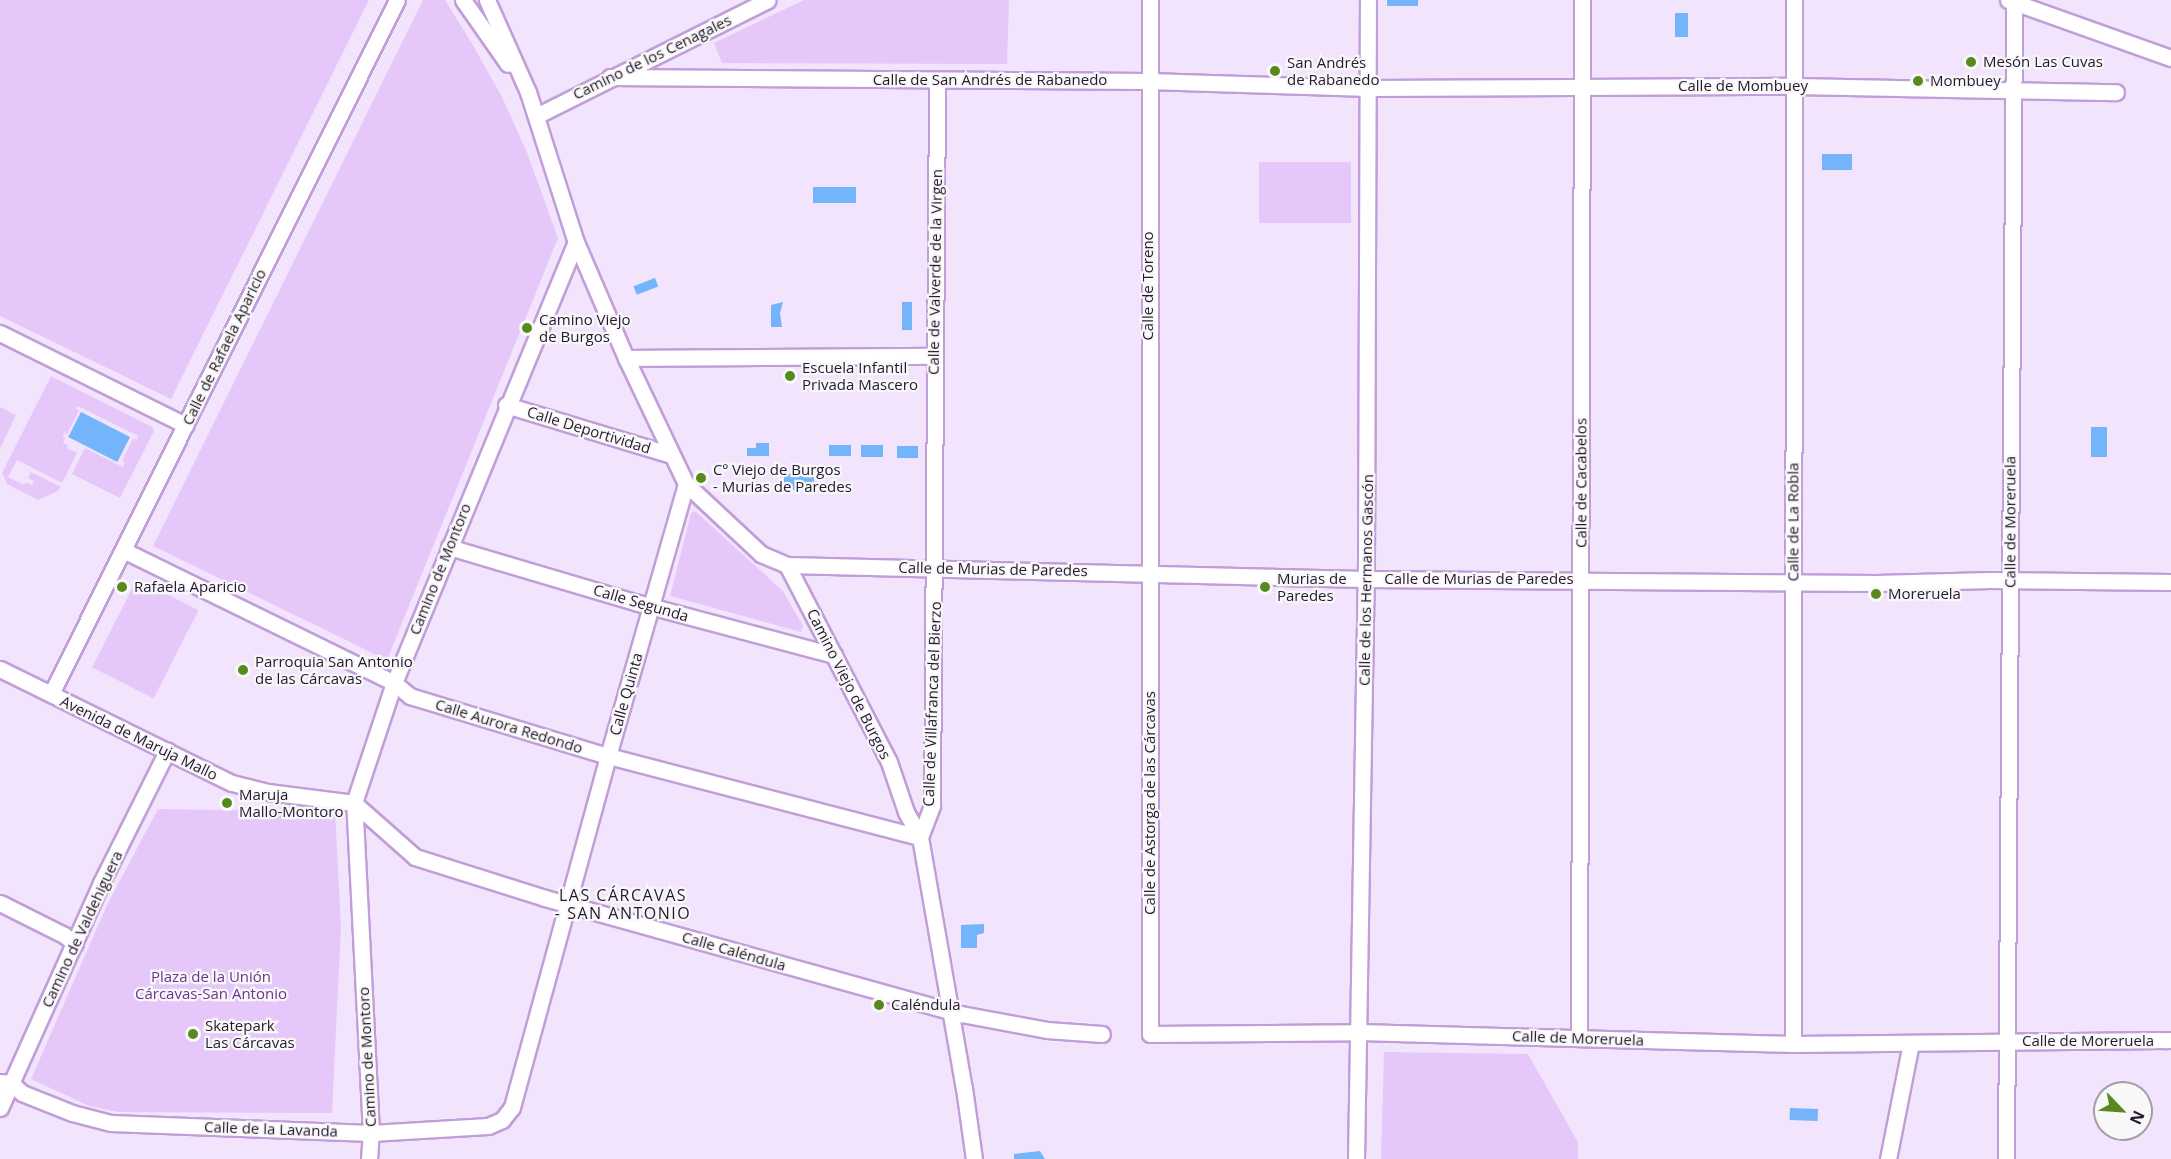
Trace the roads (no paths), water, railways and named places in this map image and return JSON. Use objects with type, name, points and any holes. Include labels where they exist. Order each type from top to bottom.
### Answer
[{"type":"street","name":"Calle de Rafaela Aparicio","points":[[51,694],[397,0]]},
{"type":"street","points":[[463,0],[528,92]]},
{"type":"street","points":[[487,0],[528,92],[576,242],[626,358],[686,484],[761,555],[787,565]]},
{"type":"street","name":"Camino de los Cenagales","points":[[536,116],[768,0]]},
{"type":"street","name":"Calle de Toreno","points":[[1149,573],[1148,81],[1150,0]]},
{"type":"street","name":"Calle de los Hermanos Gascón","points":[[1356,1159],[1366,579],[1368,0]]},
{"type":"street","name":"Calle de Cacabelos","points":[[1579,1038],[1582,0]]},
{"type":"street","name":"Calle de La Robla","points":[[1793,1044],[1794,0]]},
{"type":"street","points":[[2011,1],[2171,58]]},
{"type":"street","name":"Calle de Moreruela","points":[[2006,1042],[2011,1]]},
{"type":"street","name":"Calle de San Andrés de Rabanedo","points":[[610,77],[1148,81],[1369,88]]},
{"type":"street","name":"Calle de Valverde de la Virgen","points":[[934,463],[937,81]]},
{"type":"street","name":"Calle de Mombuey","points":[[1369,88],[1795,86],[2116,92]]},
{"type":"street","name":"Camino de Montoro","points":[[369,1159],[371,1133],[354,803],[394,683],[506,405],[576,242]]},
{"type":"street","points":[[0,333],[185,425]]},
{"type":"street","points":[[626,358],[934,356]]},
{"type":"street","name":"Calle Deportividad","points":[[506,405],[672,455]]},
{"type":"street","name":"Calle de Villafranca del Bierzo","points":[[920,837],[932,805],[936,568],[934,463]]},
{"type":"street","name":"Calle Quinta","points":[[569,904],[608,756],[686,484]]},
{"type":"street","name":"Calle Segunda","points":[[449,547],[650,607],[834,655]]},
{"type":"street","name":"Calle Aurora Redondo","points":[[123,550],[394,683],[410,696],[608,756],[920,837]]},
{"type":"street","name":"Calle de Murias de Paredes","points":[[787,565],[1366,579],[1876,583],[2009,580],[2171,582]]},
{"type":"street","name":"Camino Viejo de Burgos","points":[[787,565],[889,762],[906,813],[920,837],[974,1159]]},
{"type":"street","name":"Calle de Astorga de las Cárcavas","points":[[1149,573],[1150,1034]]},
{"type":"street","name":"Avenida de Maruja Mallo","points":[[0,669],[232,783],[268,792],[354,803]]},
{"type":"street","name":"Camino de Valdehiguera","points":[[0,1108],[6,1083],[75,944],[101,883],[167,752]]},
{"type":"street","name":"Calle Caléndula","points":[[354,803],[415,857],[569,904],[951,1011],[1047,1030],[1102,1034]]},
{"type":"street","points":[[0,903],[64,935],[75,944]]},
{"type":"street","name":"Calle de la Lavanda","points":[[6,1083],[22,1093],[93,1120],[111,1123],[371,1133],[488,1126],[502,1120],[512,1107],[569,904]]},
{"type":"street","name":"Calle de Moreruela","points":[[1150,1034],[1359,1032],[1793,1044],[2171,1041]]},
{"type":"street","points":[[2006,1042],[2006,1159]]},
{"type":"street","points":[[1888,1159],[1911,1043]]},
{"type":"water","points":[[1387,0],[1418,0],[1418,6],[1387,6]]},
{"type":"water","points":[[1675,13],[1688,13],[1688,37],[1675,37]]},
{"type":"water","points":[[1822,154],[1852,154],[1852,170],[1822,170]]},
{"type":"water","points":[[813,187],[856,187],[856,203],[813,203]]},
{"type":"water","points":[[655,278],[658,286],[637,295],[634,286]]},
{"type":"water","points":[[783,302],[780,313],[782,327],[771,327],[771,305]]},
{"type":"water","points":[[902,302],[912,302],[912,330],[902,330]]},
{"type":"water","points":[[81,412],[130,437],[117,462],[68,437]]},
{"type":"water","points":[[2091,427],[2107,427],[2107,457],[2091,457]]},
{"type":"water","points":[[756,443],[769,443],[769,456],[747,456],[747,448],[756,448]]},
{"type":"water","points":[[829,445],[851,445],[851,456],[829,456]]},
{"type":"water","points":[[861,445],[883,445],[883,457],[861,457]]},
{"type":"water","points":[[897,446],[918,446],[918,458],[897,458]]},
{"type":"water","points":[[784,474],[814,474],[814,490],[784,490]]},
{"type":"water","points":[[984,924],[984,933],[977,935],[977,948],[961,948],[961,925]]},
{"type":"water","points":[[1790,1108],[1818,1109],[1818,1121],[1790,1120]]},
{"type":"water","points":[[1040,1151],[1045,1159],[1014,1159],[1014,1154]]},
{"type":"place","name":"Mesón Las Cuvas","points":[[1971,62]]},
{"type":"place","name":"San Andrés de Rabanedo","points":[[1275,71]]},
{"type":"place","name":"Mombuey","points":[[1918,81]]},
{"type":"place","name":"Camino Viejo de Burgos","points":[[527,328]]},
{"type":"place","name":"Escuela Infantil Privada Mascero","points":[[790,376]]},
{"type":"place","name":"Cº Viejo de Burgos - Murias de Paredes","points":[[701,478]]},
{"type":"place","name":"Rafaela Aparicio","points":[[122,587]]},
{"type":"place","name":"Murias de Paredes","points":[[1265,587]]},
{"type":"place","name":"Moreruela","points":[[1876,594]]},
{"type":"place","name":"Parroquia San Antonio de las Cárcavas","points":[[243,670]]},
{"type":"place","name":"Maruja Mallo-Montoro","points":[[227,803]]},
{"type":"place","name":"Caléndula","points":[[879,1005]]},
{"type":"place","name":"Skatepark Las Cárcavas","points":[[193,1034]]},
{"type":"district","name":"LAS CÁRCAVAS - SAN ANTONIO","points":[[623,904]]},
{"type":"park label","name":"Plaza de la Unión Cárcavas-San Antonio","points":[[211,984]]}]
